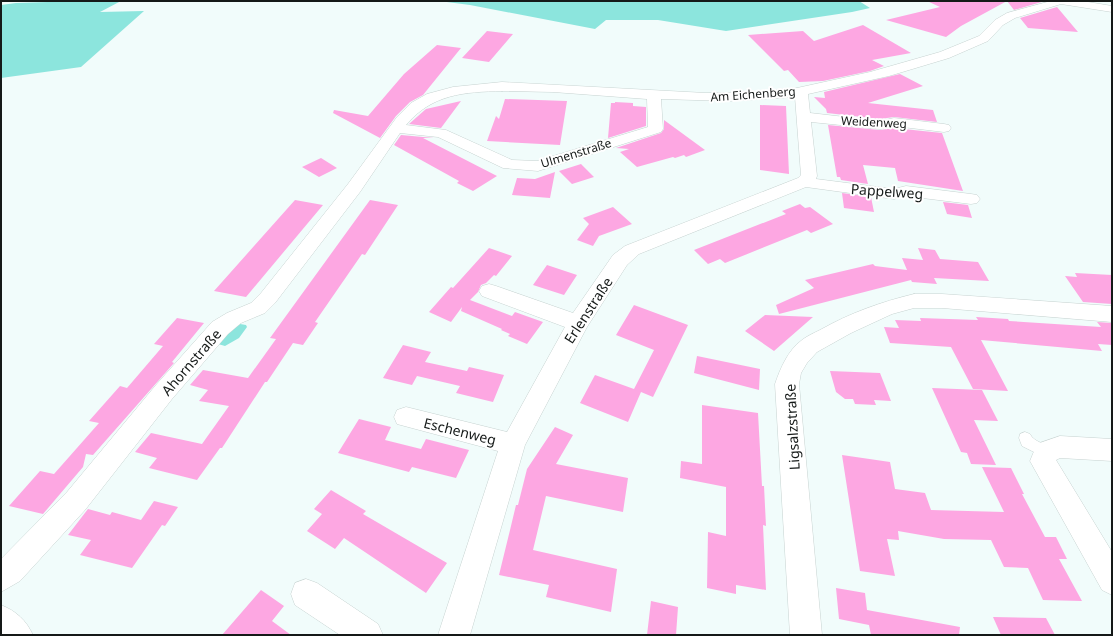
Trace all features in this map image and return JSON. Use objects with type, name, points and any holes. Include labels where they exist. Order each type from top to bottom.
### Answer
[{"type":"street","points":[[1060,1],[1112,9]]},
{"type":"street","name":"Am Eichenberg","points":[[451,92],[493,87],[552,88],[654,96],[690,97],[765,95],[802,91],[848,82],[902,68],[952,52],[970,45],[988,35],[1002,20],[1013,15],[1060,1]]},
{"type":"street","points":[[802,91],[809,176],[804,182]]},
{"type":"street","name":"Ahornstraße","points":[[1,577],[10,571],[76,501],[164,392],[220,328],[234,318],[258,308],[268,298],[364,174],[397,128],[416,106],[429,98],[451,92]]},
{"type":"street","name":"Ulmenstraße","points":[[397,128],[441,133],[509,165],[538,166],[656,129],[654,96]]},
{"type":"street","name":"Weidenweg","points":[[805,117],[880,125],[894,122],[944,128]]},
{"type":"street","name":"Pappelweg","points":[[804,182],[894,194],[906,191],[971,199]]},
{"type":"street","name":"Erlenstraße","points":[[454,635],[514,444],[578,323],[620,260],[632,250],[804,182]]},
{"type":"street","points":[[489,291],[578,323]]},
{"type":"street","name":"Ligsalzstraße","points":[[806,635],[787,384],[790,373],[799,357],[809,346],[843,327],[886,308],[914,301],[942,301],[1112,314]]},
{"type":"street","name":"Eschenweg","points":[[406,417],[514,444]]},
{"type":"street","points":[[1112,450],[1060,447],[1046,452],[1043,461],[1112,580]]},
{"type":"street","points":[[306,594],[367,635]]},
{"type":"street","points":[[1,620],[17,635]]},
{"type":"lane","points":[[1025,438],[1027,442],[1046,452]]},
{"type":"shaded area","points":[[121,1],[100,12],[144,11],[81,67],[1,78],[1,5],[16,3]]},
{"type":"shaded area","points":[[439,1],[859,1],[870,8],[726,31],[658,20],[606,20],[595,29],[470,5]]},
{"type":"shaded area","points":[[240,324],[246,325],[247,327],[239,338],[225,346],[218,344],[234,327]]},
{"type":"building","points":[[927,1],[1007,1],[961,26],[946,37],[886,20],[940,7]]},
{"type":"building","points":[[1007,1],[1045,1],[1014,10]]},
{"type":"building","points":[[1057,7],[1078,32],[1028,28],[1020,18]]},
{"type":"building","points":[[863,25],[911,53],[872,60],[884,66],[870,71],[823,81],[799,82],[788,70],[784,71],[748,35],[803,31],[814,41]]},
{"type":"building","points":[[487,31],[513,34],[489,62],[462,58]]},
{"type":"building","points":[[437,45],[461,48],[423,95],[410,102],[396,116],[380,138],[333,113],[334,110],[368,116],[404,74]]},
{"type":"building","points":[[900,74],[923,86],[868,103],[933,110],[937,122],[894,117],[880,119],[827,113],[826,109],[814,97],[825,98],[824,92]]},
{"type":"building","points":[[505,99],[567,101],[560,145],[487,141],[496,116],[499,119]]},
{"type":"building","points":[[461,101],[441,128],[409,124],[426,109]]},
{"type":"building","points":[[611,103],[633,103],[633,106],[646,107],[646,126],[608,138]]},
{"type":"building","points":[[760,105],[786,106],[789,174],[760,170]]},
{"type":"building","points":[[664,120],[705,150],[686,157],[684,155],[675,158],[673,157],[637,167],[620,152],[629,149],[616,148],[661,133],[664,129]]},
{"type":"building","points":[[828,125],[880,130],[894,128],[942,133],[963,191],[898,181],[895,168],[863,165],[868,184],[841,180],[840,177],[837,177]]},
{"type":"building","points":[[401,135],[434,138],[423,138],[497,176],[473,191],[457,183],[459,181],[394,145]]},
{"type":"building","points":[[321,158],[337,168],[319,177],[302,167]]},
{"type":"building","points":[[581,164],[594,177],[572,184],[559,171]]},
{"type":"building","points":[[555,172],[550,198],[512,195],[517,178],[535,179]]},
{"type":"building","points":[[842,193],[871,197],[874,212],[844,208]]},
{"type":"building","points":[[295,200],[323,205],[246,297],[214,291]]},
{"type":"building","points":[[370,200],[398,205],[365,255],[362,254],[315,322],[318,323],[303,345],[293,343],[267,382],[265,382],[222,448],[220,448],[197,480],[149,468],[157,458],[135,452],[151,433],[202,444],[229,406],[199,401],[208,390],[190,385],[203,370],[248,378],[276,339],[270,338]]},
{"type":"building","points":[[943,202],[968,205],[972,218],[947,214]]},
{"type":"building","points":[[800,204],[805,208],[810,207],[833,224],[811,233],[807,230],[725,263],[720,259],[708,264],[694,250],[786,214],[782,211]]},
{"type":"building","points":[[613,207],[632,224],[599,236],[593,246],[577,240],[589,224],[583,218]]},
{"type":"building","points":[[489,248],[512,256],[496,276],[494,275],[486,283],[481,285],[478,292],[470,300],[512,316],[515,312],[543,322],[527,344],[508,336],[510,334],[501,330],[502,329],[461,311],[462,307],[451,322],[429,312]]},
{"type":"building","points":[[918,248],[935,250],[940,259],[978,262],[989,281],[934,278],[937,284],[912,282],[911,280],[779,314],[776,305],[814,288],[805,280],[873,264],[875,266],[907,270],[902,258],[923,260]]},
{"type":"building","points":[[547,265],[577,275],[564,295],[533,285]]},
{"type":"building","points":[[1075,273],[1112,275],[1112,304],[1083,302],[1065,276],[1077,277]]},
{"type":"building","points":[[634,305],[688,325],[653,397],[641,392],[628,422],[580,403],[595,375],[634,389],[654,350],[616,335]]},
{"type":"building","points":[[765,315],[813,317],[774,351],[745,331]]},
{"type":"building","points":[[976,317],[1008,319],[1009,321],[1101,327],[1097,322],[1112,323],[1112,345],[1098,344],[1102,351],[981,340],[1008,391],[973,389],[951,347],[890,343],[884,327],[899,328],[895,320],[921,321],[920,318],[978,320]]},
{"type":"building","points":[[177,318],[204,323],[172,362],[174,363],[93,455],[86,454],[83,467],[43,514],[9,506],[40,471],[54,474],[99,423],[89,421],[120,386],[127,388],[163,346],[154,344]]},
{"type":"building","points":[[403,345],[431,352],[425,362],[467,371],[469,367],[504,375],[493,402],[456,393],[460,386],[417,376],[412,385],[383,378]]},
{"type":"building","points":[[697,356],[760,369],[759,390],[694,373]]},
{"type":"building","points":[[830,371],[880,373],[891,401],[874,400],[876,405],[855,404],[853,399],[845,399],[836,392]]},
{"type":"building","points":[[932,388],[982,390],[998,421],[974,420],[996,465],[971,464],[967,453],[961,452]]},
{"type":"building","points":[[702,405],[758,413],[766,526],[763,525],[766,590],[736,585],[736,594],[707,588],[708,532],[726,536],[726,487],[680,478],[681,461],[702,464]]},
{"type":"building","points":[[359,419],[391,427],[385,440],[421,449],[426,439],[469,450],[456,478],[412,467],[409,472],[338,453]]},
{"type":"building","points":[[555,427],[573,435],[556,464],[628,478],[623,512],[546,496],[533,550],[617,569],[611,612],[546,597],[549,585],[499,575],[516,505],[518,505],[527,469]]},
{"type":"building","points":[[842,455],[890,462],[895,489],[925,493],[931,510],[1004,512],[982,467],[1011,468],[1024,494],[1022,494],[1045,537],[1056,537],[1067,559],[1059,559],[1082,601],[1043,600],[1028,568],[1004,567],[991,540],[944,539],[898,531],[899,540],[887,539],[895,576],[860,571]]},
{"type":"building","points":[[331,490],[366,511],[363,514],[447,563],[426,593],[344,538],[335,549],[307,531],[322,514],[314,509]]},
{"type":"building","points":[[154,501],[178,507],[165,526],[162,525],[132,568],[80,555],[91,540],[68,535],[88,509],[110,515],[112,512],[141,520]]},
{"type":"building","points":[[836,588],[865,593],[867,610],[960,627],[959,635],[871,635],[869,625],[839,619]]},
{"type":"building","points":[[261,590],[284,606],[272,621],[291,635],[222,635]]},
{"type":"building","points":[[651,601],[678,607],[676,635],[647,635]]},
{"type":"building","points":[[993,617],[1046,618],[1055,635],[1001,635]]}]
